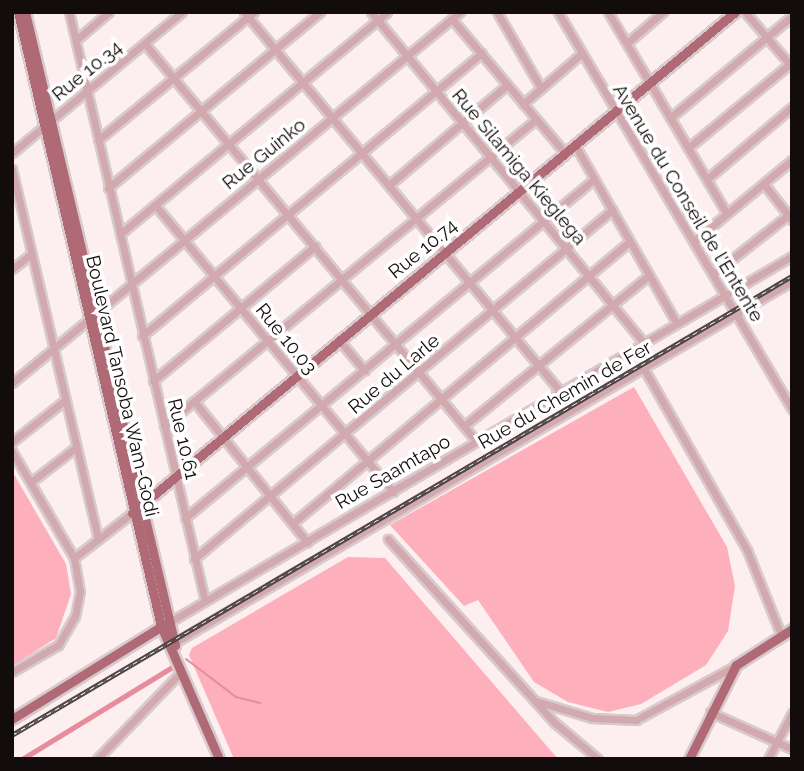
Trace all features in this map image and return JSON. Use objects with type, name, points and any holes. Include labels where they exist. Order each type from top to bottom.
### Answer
[{"type":"main road","name":"Boulevard Tansoba Wam-Godi","points":[[18,12],[47,124],[164,625],[181,672],[219,759]]},
{"type":"main road","name":"Boulevard Tansoba Wam-Godi","points":[[25,12],[47,124]]},
{"type":"main road","name":"Rue 10.74","points":[[136,510],[735,12]]},
{"type":"main road","name":"Boulevard Tansoba Wam-Godi","points":[[164,625],[226,759]]},
{"type":"main road","name":"Rue Saamtapo","points":[[12,719],[164,625]]},
{"type":"main road","points":[[689,759],[709,711],[736,665],[792,629]]},
{"type":"street","name":"Rue 10.61","points":[[69,12],[205,601]]},
{"type":"street","points":[[76,40],[109,12]]},
{"type":"street","name":"Rue 10.34","points":[[12,153],[182,12]]},
{"type":"street","points":[[108,188],[320,12]]},
{"type":"street","name":"Rue Silamiga Kieglega","points":[[370,12],[643,342]]},
{"type":"street","points":[[120,234],[387,12]]},
{"type":"street","name":"Rue Guinko","points":[[12,383],[460,12]]},
{"type":"street","points":[[498,12],[541,88]]},
{"type":"street","name":"Avenue du Conseil de l'Entente","points":[[558,12],[792,409]]},
{"type":"street","points":[[608,12],[727,214]]},
{"type":"street","points":[[627,43],[663,12]]},
{"type":"street","points":[[688,148],[791,65],[745,12]]},
{"type":"street","points":[[98,140],[248,14],[561,392]]},
{"type":"street","points":[[670,118],[792,16]]},
{"type":"street","points":[[452,19],[565,153]]},
{"type":"street","points":[[145,44],[477,442]]},
{"type":"street","points":[[142,336],[482,53]]},
{"type":"street","points":[[523,104],[581,54]]},
{"type":"street","points":[[390,185],[508,85]]},
{"type":"street","points":[[707,178],[792,107]]},
{"type":"street","points":[[164,426],[536,119]]},
{"type":"street","points":[[575,145],[676,322]]},
{"type":"street","points":[[694,241],[792,160]]},
{"type":"street","points":[[12,169],[97,539]]},
{"type":"street","points":[[185,518],[593,180]]},
{"type":"street","points":[[713,274],[790,215],[764,184]]},
{"type":"street","points":[[12,212],[21,204]]},
{"type":"street","name":"Rue 10.03","points":[[155,205],[393,492]]},
{"type":"street","name":"Rue du Larle","points":[[194,559],[612,210]]},
{"type":"street","points":[[293,523],[629,242]]},
{"type":"street","points":[[153,382],[315,246]]},
{"type":"street","points":[[12,269],[30,255]]},
{"type":"street","name":"Rue Saamtapo","points":[[164,625],[792,256]]},
{"type":"street","points":[[464,426],[649,275]]},
{"type":"street","name":"Rue du Chemin de Fer","points":[[174,643],[792,281]]},
{"type":"street","points":[[339,340],[365,371]]},
{"type":"street","points":[[643,367],[747,550],[782,635]]},
{"type":"street","points":[[12,442],[64,401]]},
{"type":"street","points":[[194,401],[307,542]]},
{"type":"street","points":[[31,482],[75,448]]},
{"type":"street","points":[[12,451],[74,558],[79,599],[68,631],[46,656],[12,672]]},
{"type":"street","points":[[74,558],[136,510]]},
{"type":"street","points":[[388,539],[536,700],[598,759]]},
{"type":"street","points":[[536,700],[592,718],[636,720],[736,665]]},
{"type":"street","points":[[97,759],[181,672]]},
{"type":"street","points":[[709,711],[792,750]]},
{"type":"street","points":[[768,759],[792,713]]},
{"type":"shaded area","points":[[634,387],[727,547],[735,586],[728,631],[706,665],[641,704],[608,712],[568,702],[534,682],[478,600],[464,606],[390,525]]},
{"type":"shaded area","points":[[12,471],[66,564],[71,594],[56,638],[12,666]]},
{"type":"shaded area","points":[[348,557],[385,558],[558,759],[234,759],[189,655],[192,648]]},
{"type":"waterway","points":[[186,659],[236,697],[260,703]]},
{"type":"waterway","points":[[22,759],[174,666]]},
{"type":"railway","points":[[12,735],[792,276]]}]
